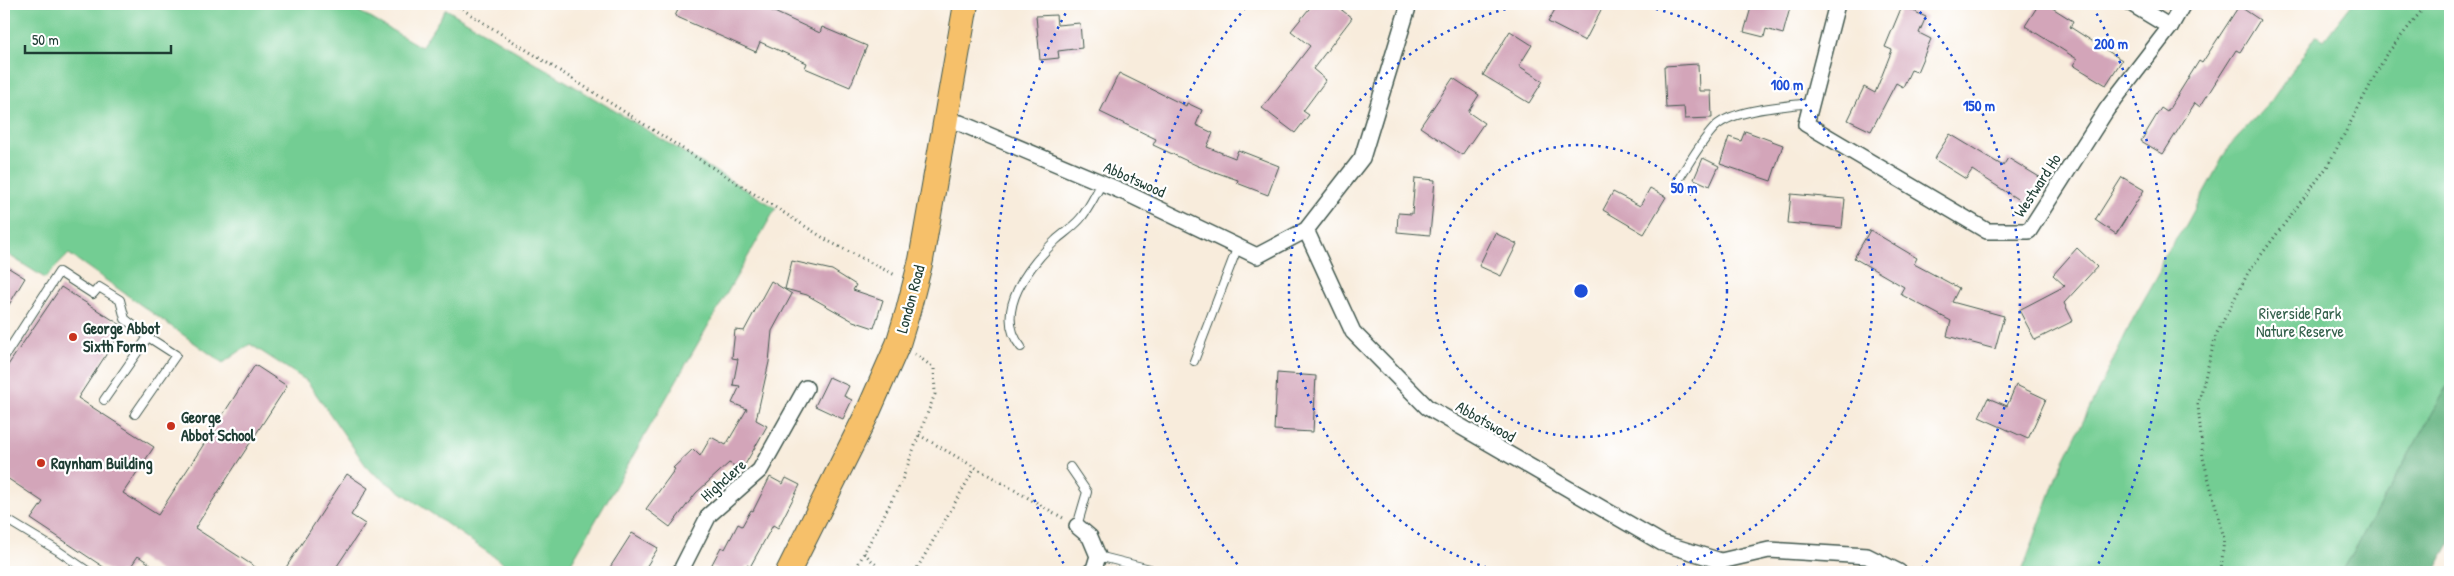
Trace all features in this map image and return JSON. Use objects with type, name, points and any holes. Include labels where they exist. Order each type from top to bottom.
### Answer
[{"type":"main road","name":"London Road","points":[[788,572],[868,412],[898,344],[915,288],[966,4]]},
{"type":"street","name":"Abbotswood","points":[[945,121],[960,123],[1102,183],[1258,256],[1306,230],[1362,158],[1409,4]]},
{"type":"street","points":[[1812,103],[1837,4]]},
{"type":"street","points":[[2132,4],[2170,27]]},
{"type":"street","name":"Westward Ho","points":[[1812,103],[1806,124],[1986,231],[2029,231],[2107,109],[2170,27],[2183,4]]},
{"type":"street","name":"Abbotswood","points":[[1306,230],[1352,332],[1427,407],[1662,543],[1721,561],[1769,550],[1867,556],[1899,572]]},
{"type":"street","name":"Highclere","points":[[680,572],[709,515],[760,470],[806,388]]},
{"type":"street","points":[[1077,526],[1090,537],[1098,556],[1094,569],[1090,572]]},
{"type":"lane","points":[[1678,180],[1716,126],[1728,118],[1812,103]]},
{"type":"lane","points":[[1021,347],[1016,341],[1011,316],[1017,289],[1044,252],[1079,219],[1102,183]]},
{"type":"lane","points":[[1194,361],[1238,246]]},
{"type":"lane","points":[[4,357],[60,272],[93,294],[99,287],[120,300],[125,318],[148,337],[176,355],[135,414]]},
{"type":"lane","points":[[104,400],[148,337]]},
{"type":"lane","points":[[1070,467],[1087,492],[1077,526]]},
{"type":"lane","points":[[4,518],[89,572]]},
{"type":"lane","points":[[1098,556],[1150,569]]},
{"type":"path","points":[[454,4],[830,242],[915,288]]},
{"type":"path","points":[[2221,572],[2224,538],[2203,458],[2198,404],[2216,335],[2249,271],[2327,167],[2386,55],[2427,4]]},
{"type":"path","points":[[854,572],[900,483],[935,394],[934,368],[898,344]]},
{"type":"path","points":[[919,435],[1077,526]]},
{"type":"path","points":[[915,572],[975,468]]},
{"type":"path","points":[[864,553],[883,572]]},
{"type":"green space","points":[[4,4],[346,4],[421,47],[446,9],[776,208],[566,572],[516,572],[369,470],[307,381],[250,344],[223,363],[69,254],[45,278],[4,252]]},
{"type":"green space","name":"Riverside Park Nature Reserve","points":[[2352,4],[2450,4],[2450,382],[2342,572],[2022,572],[2057,475],[2134,317],[2159,273],[2162,259],[2186,225],[2229,146],[2271,101],[2317,35],[2324,40]]},
{"type":"green space","points":[[2450,382],[2450,544],[2434,572],[2342,572]]},
{"type":"building","points":[[681,4],[757,4],[820,33],[822,27],[867,46],[850,87],[805,68],[807,63],[760,42],[756,52],[675,16]]},
{"type":"building","points":[[1313,4],[1334,4],[1352,18],[1313,69],[1326,80],[1303,111],[1309,115],[1295,133],[1262,108],[1310,46],[1291,31]]},
{"type":"building","points":[[1558,4],[1604,4],[1585,41],[1548,22]]},
{"type":"building","points":[[1752,4],[1791,4],[1783,34],[1766,29],[1764,37],[1744,32]]},
{"type":"building","points":[[2039,4],[2046,4],[2073,21],[2070,27],[2122,60],[2106,85],[2073,65],[2077,59],[2025,26]]},
{"type":"building","points":[[1902,6],[1926,17],[1919,33],[1931,39],[1917,72],[1911,70],[1903,87],[1896,83],[1871,131],[1848,120],[1864,87],[1875,93],[1892,50],[1885,47]]},
{"type":"building","points":[[2239,6],[2260,20],[2240,52],[2236,50],[2200,107],[2195,103],[2163,154],[2141,141],[2161,108],[2167,112],[2199,61],[2202,63]]},
{"type":"building","points":[[1056,15],[1057,25],[1080,23],[1082,48],[1058,51],[1059,58],[1040,60],[1036,16]]},
{"type":"building","points":[[1510,31],[1532,45],[1519,66],[1543,81],[1529,103],[1483,75]]},
{"type":"building","points":[[1698,64],[1699,91],[1711,91],[1712,118],[1685,119],[1684,107],[1666,108],[1664,66]]},
{"type":"building","points":[[1119,73],[1186,106],[1187,103],[1202,110],[1196,125],[1213,133],[1207,147],[1235,158],[1238,150],[1279,166],[1268,195],[1237,183],[1238,180],[1198,166],[1153,145],[1156,139],[1100,112]]},
{"type":"building","points":[[1453,78],[1479,95],[1468,112],[1484,123],[1462,155],[1420,127]]},
{"type":"building","points":[[1745,131],[1783,145],[1771,181],[1720,164],[1729,137],[1741,141]]},
{"type":"building","points":[[1950,134],[2003,166],[2008,158],[2041,178],[2025,204],[1972,170],[1966,179],[1934,159]]},
{"type":"building","points":[[1703,158],[1719,166],[1710,186],[1694,179]]},
{"type":"building","points":[[2122,177],[2144,190],[2116,234],[2095,220]]},
{"type":"building","points":[[1415,178],[1435,180],[1430,235],[1397,232],[1398,213],[1412,214]]},
{"type":"building","points":[[1650,188],[1666,197],[1644,234],[1603,210],[1613,192],[1640,206]]},
{"type":"building","points":[[1791,194],[1845,199],[1842,228],[1788,223]]},
{"type":"building","points":[[1870,230],[1917,258],[1914,264],[1959,288],[1952,302],[2004,316],[1995,349],[1947,336],[1951,321],[1900,294],[1904,287],[1854,258]]},
{"type":"building","points":[[1495,233],[1517,244],[1501,276],[1479,266]]},
{"type":"building","points":[[2077,248],[2097,267],[2064,303],[2073,321],[2035,340],[2019,310],[2065,286],[2053,275]]},
{"type":"building","points":[[792,261],[832,270],[856,285],[853,290],[883,300],[874,328],[853,321],[807,295],[785,289]]},
{"type":"building","points":[[4,265],[25,278],[4,313]]},
{"type":"building","points":[[771,281],[792,294],[772,331],[769,362],[756,420],[767,426],[742,470],[729,463],[696,493],[670,527],[646,509],[675,469],[673,468],[693,449],[700,456],[711,437],[726,445],[747,409],[732,403],[740,386],[733,385],[738,359],[732,358],[735,330],[744,331]]},
{"type":"building","name":"Raynham Building","points":[[61,287],[124,327],[78,398],[154,447],[123,493],[158,515],[255,365],[287,386],[195,528],[263,572],[162,572],[138,556],[127,572],[111,572],[31,519],[43,502],[4,476],[4,371]]},
{"type":"building","points":[[1277,373],[1316,376],[1313,432],[1274,430]]},
{"type":"building","points":[[829,377],[849,386],[844,396],[852,400],[843,419],[815,406]]},
{"type":"building","points":[[2016,385],[2046,399],[2028,439],[1979,417],[1988,398],[2007,406]]},
{"type":"building","points":[[347,474],[368,488],[351,515],[365,524],[333,572],[283,572]]},
{"type":"building","points":[[770,477],[783,484],[786,478],[800,485],[778,528],[773,525],[750,567],[747,565],[742,572],[723,572],[711,566],[721,547],[725,549],[738,524],[742,526],[751,510],[753,511]]},
{"type":"building","points":[[632,533],[658,548],[643,572],[607,572]]},
{"type":"place","name":"George Abbot Sixth Form","points":[[73,337]]},
{"type":"place","name":"George Abbot School","points":[[171,426]]},
{"type":"place","name":"Raynham Building","points":[[41,463]]}]
